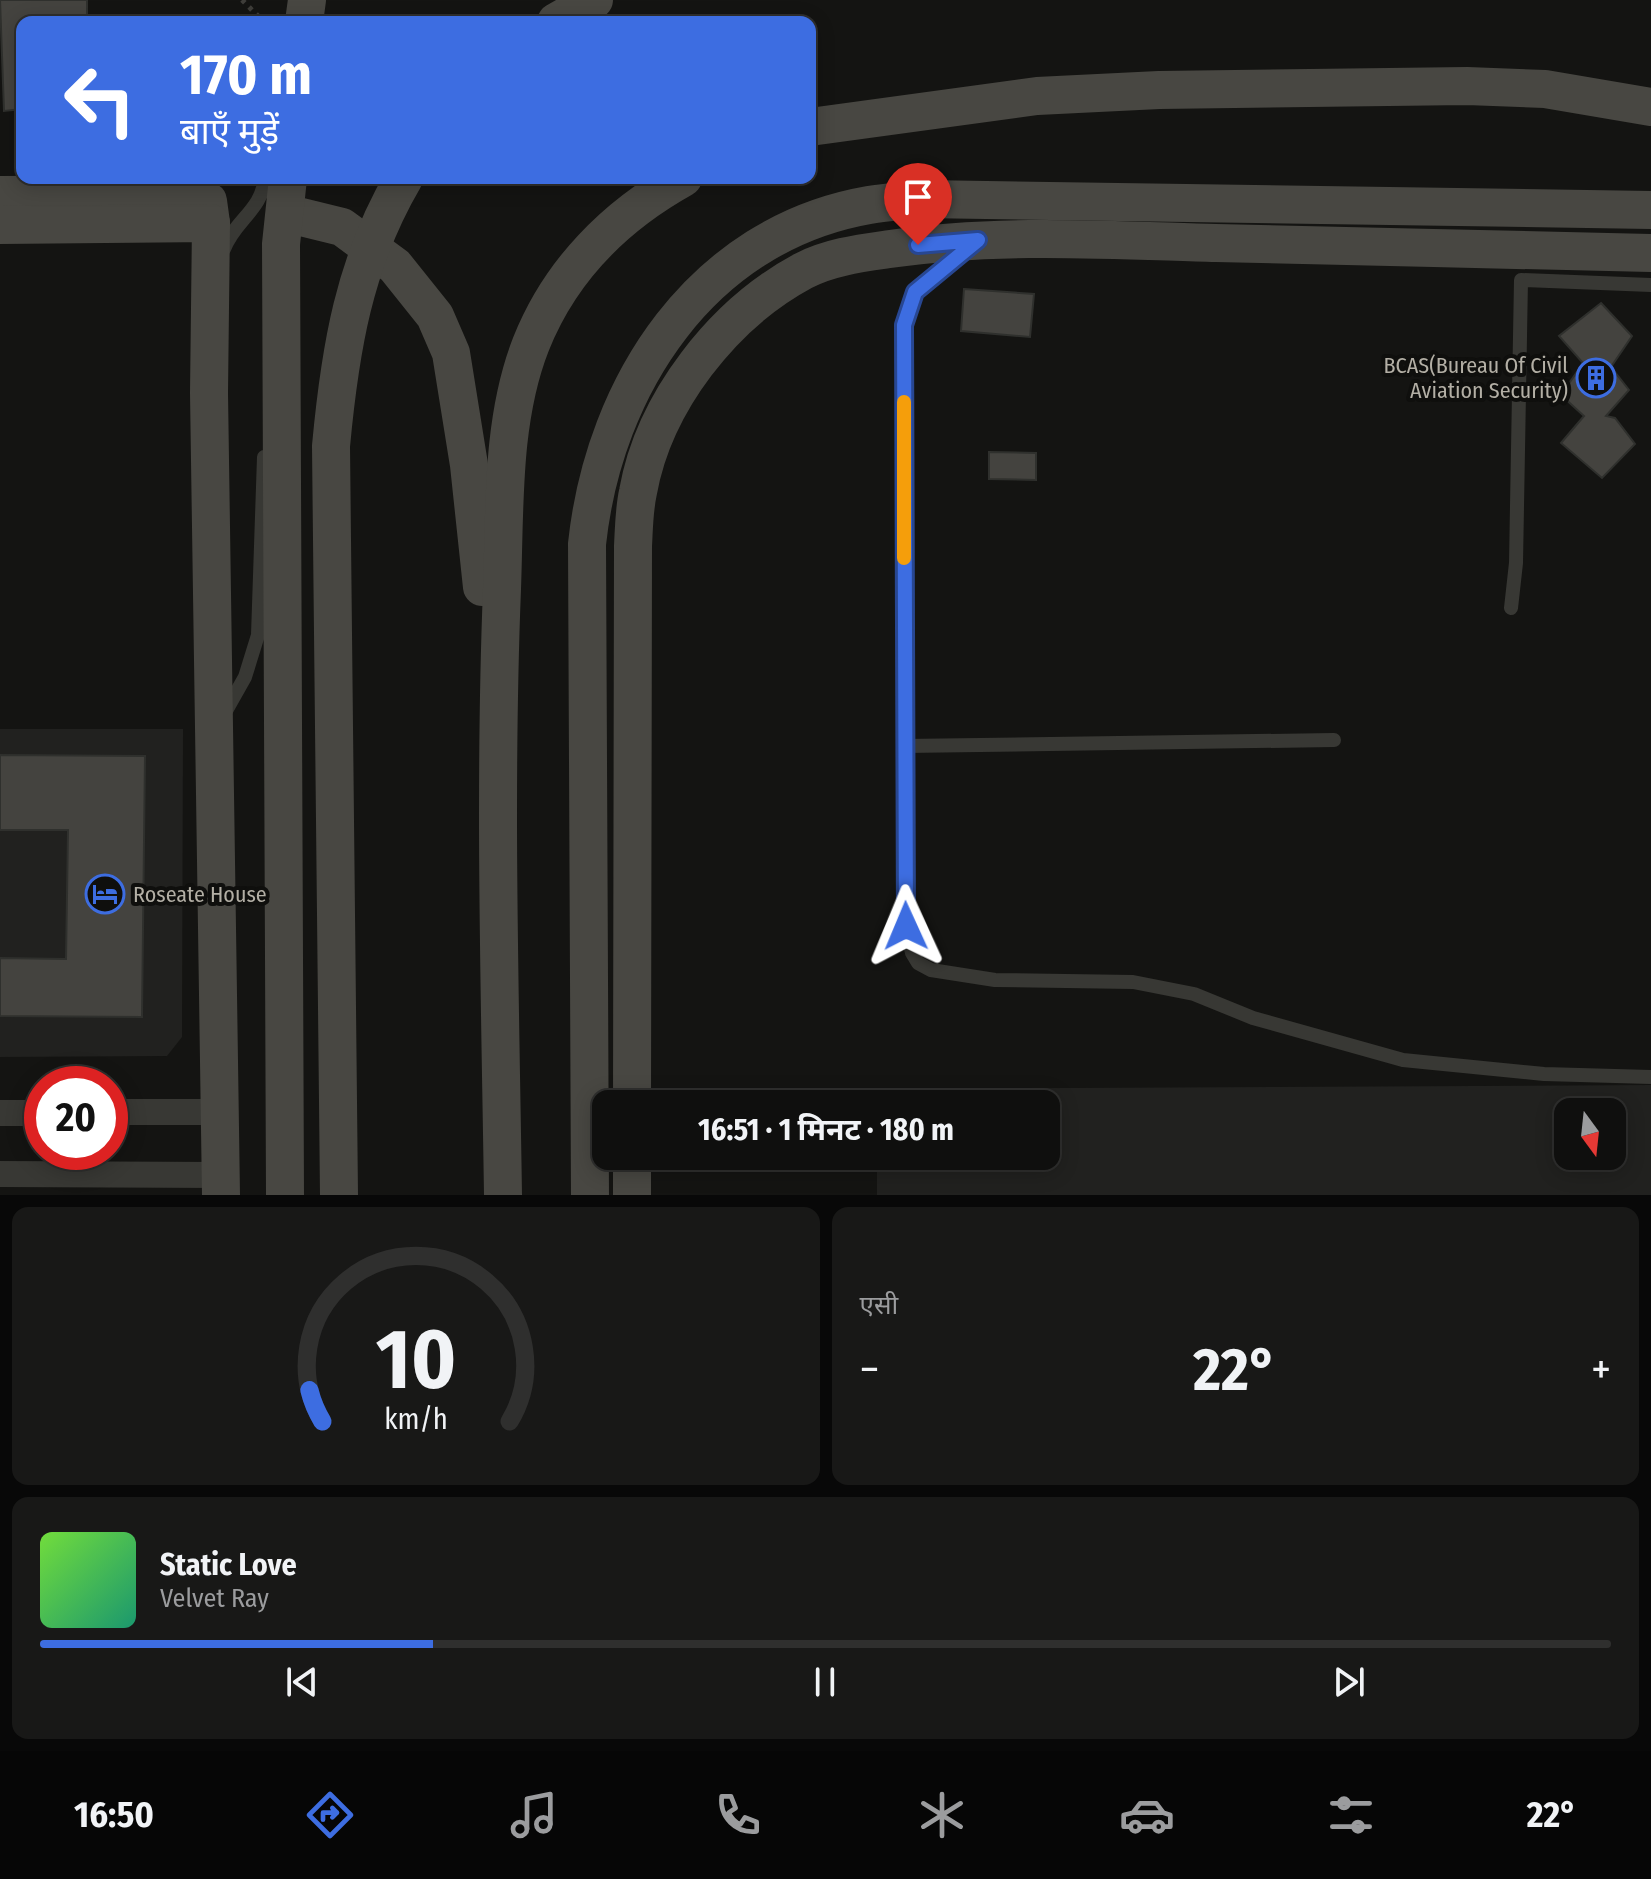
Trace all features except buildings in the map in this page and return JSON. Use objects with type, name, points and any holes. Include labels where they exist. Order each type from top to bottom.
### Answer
[{"type":"street","points":[[566,16],[594,0]]},
{"type":"street","points":[[816,126],[1037,96],[1159,90],[1467,86],[1545,89],[1651,107]]},
{"type":"street","points":[[339,1195],[331,446],[336,396],[354,293],[379,220],[400,184]]},
{"type":"street","points":[[503,1195],[496,722],[506,477],[512,415],[530,347],[550,301],[582,258],[645,199],[672,184]]},
{"type":"street","points":[[0,195],[197,194],[208,201],[211,223],[220,1185],[0,1174]]},
{"type":"street","points":[[285,1195],[281,269],[286,196],[342,227],[395,266],[435,316],[451,353],[469,465],[496,722]]},
{"type":"street","points":[[590,1195],[587,544],[591,506],[599,467],[632,383],[677,318],[712,282],[749,255],[809,223],[868,205],[923,199],[1651,210]]},
{"type":"street","points":[[0,225],[211,223]]},
{"type":"street","points":[[632,1090],[633,546],[638,491],[650,449],[695,365],[726,329],[769,293],[804,270],[870,252],[978,240],[1086,239],[1651,253]]},
{"type":"street","points":[[128,1112],[219,1112]]},
{"type":"street","points":[[0,1113],[24,1113]]},
{"type":"street","points":[[632,1170],[632,1195]]},
{"type":"lane","points":[[210,287],[231,229],[264,194],[265,184]]},
{"type":"lane","points":[[978,240],[915,292],[904,325],[906,926],[912,953],[918,963],[931,970],[995,980],[1133,982],[1194,994],[1253,1018],[1403,1060],[1544,1074],[1651,1077]]},
{"type":"lane","points":[[215,731],[245,677],[258,635],[265,430],[281,269]]},
{"type":"lane","points":[[1511,608],[1516,563],[1521,280],[1651,285]]},
{"type":"lane","points":[[904,746],[1334,740]]},
{"type":"path","points":[[242,0],[258,16]]},
{"type":"shaded area","points":[[0,729],[183,729],[182,1037],[167,1056],[0,1057]]},
{"type":"shaded area","points":[[1651,1085],[1651,1195],[877,1195],[877,1170],[1060,1170],[1060,1090],[877,1090]]},
{"type":"slow traffic","points":[[904,402],[904,558]]},
{"type":"place","name":"BCAS(Bureau Of Civil Aviation Security)","points":[[1596,378]]},
{"type":"place","name":"Roseate House","points":[[105,894]]},
{"type":"route","points":[[906,926],[904,325],[915,292],[978,240],[918,245]]}]
